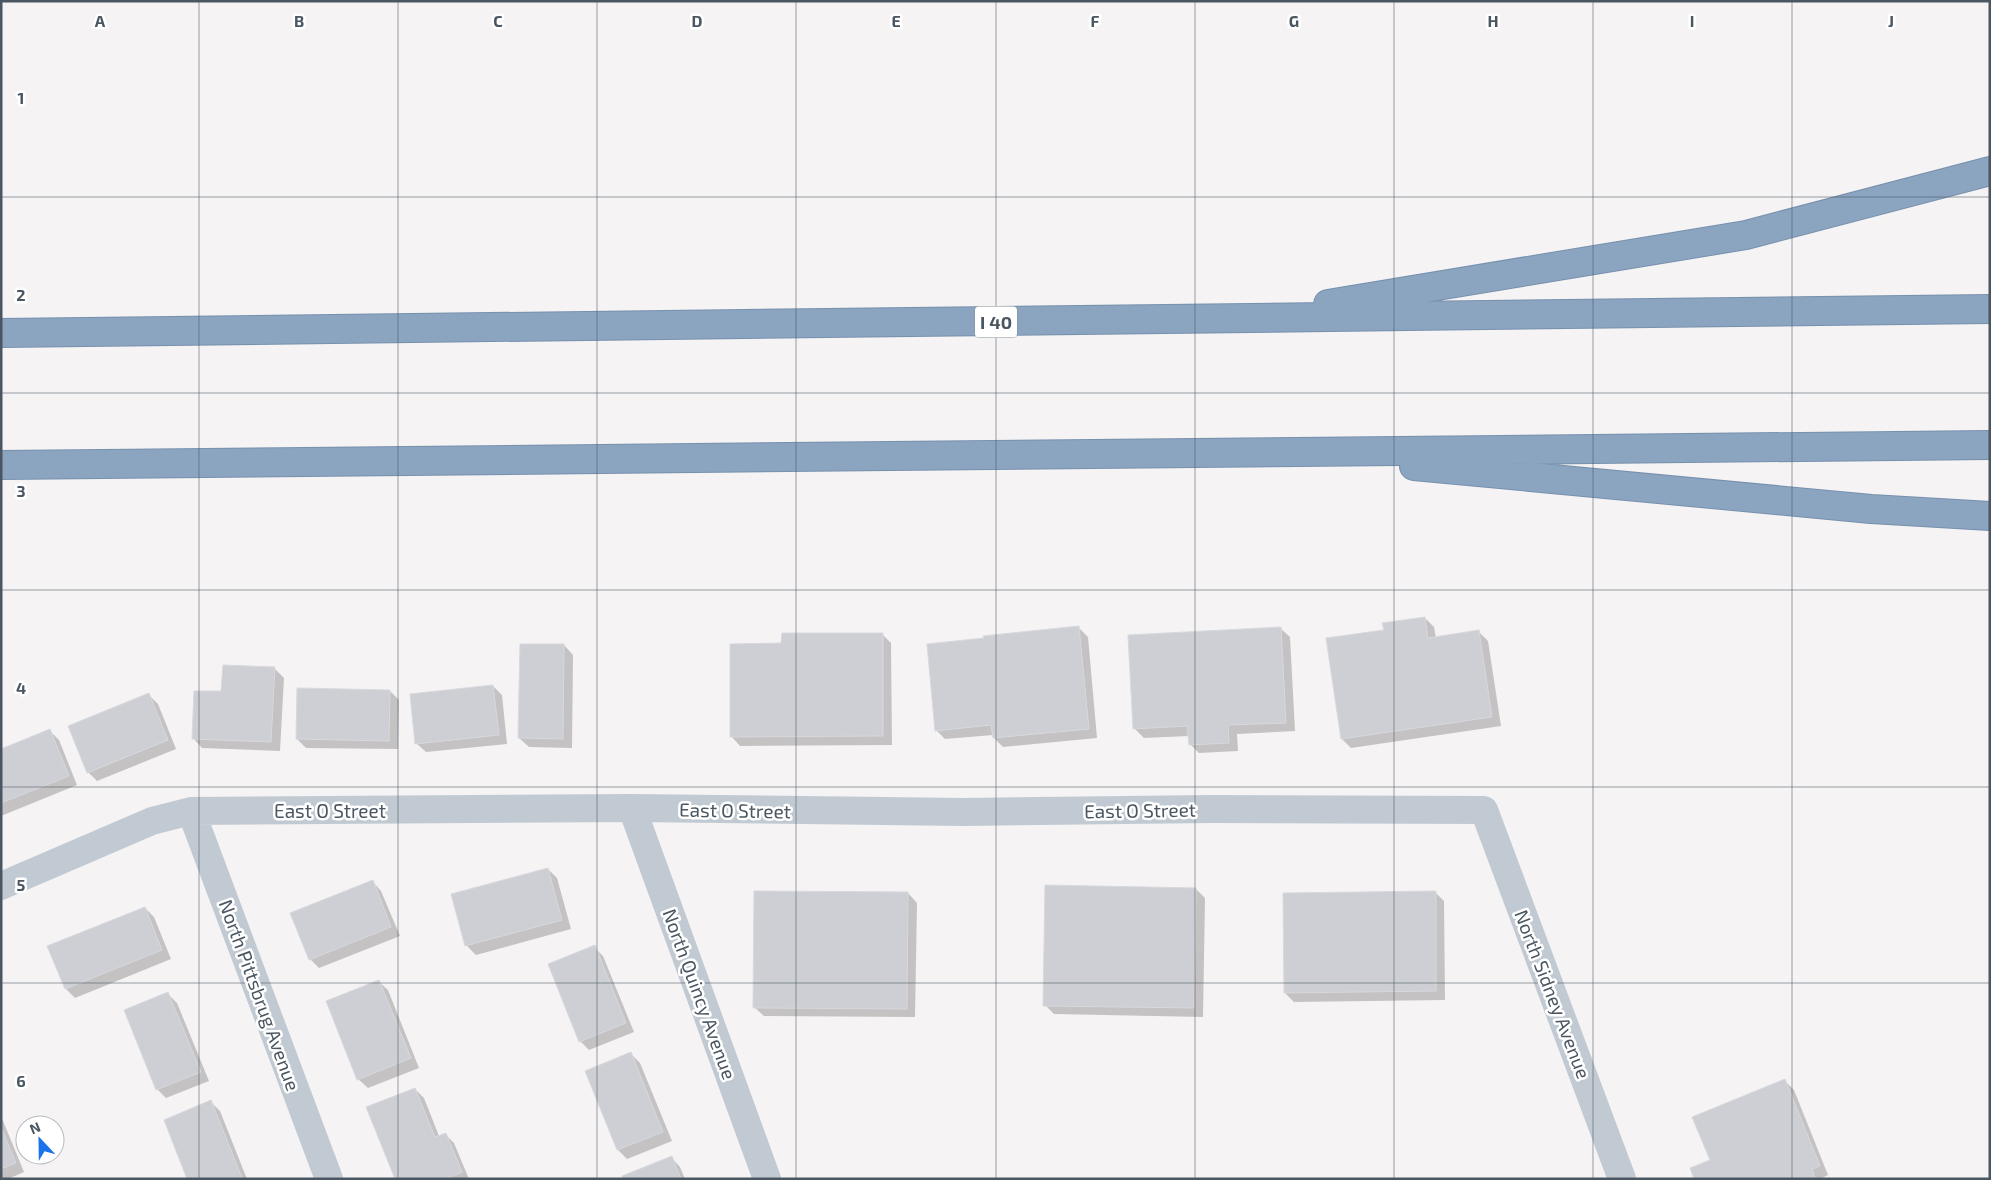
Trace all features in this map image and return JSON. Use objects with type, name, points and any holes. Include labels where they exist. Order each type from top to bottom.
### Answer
[{"type":"highway","points":[[1237,319],[1746,235],[1990,171]]},
{"type":"highway","name":"I 40","points":[[1,333],[1990,309]]},
{"type":"highway","points":[[1,465],[1990,445]]},
{"type":"highway","points":[[1265,451],[1861,508],[1990,516]]},
{"type":"street","name":"East O Street","points":[[1,886],[152,821],[191,810],[632,808],[964,812],[1202,809],[1484,810]]},
{"type":"street","name":"North Quincy Avenue","points":[[632,808],[768,1179]]},
{"type":"street","name":"North Pittsbrug Avenue","points":[[191,810],[329,1179]]},
{"type":"street","name":"North Sidney Avenue","points":[[1484,810],[1622,1179]]},
{"type":"building","points":[[1425,617],[1428,638],[1479,630],[1492,717],[1341,739],[1326,638],[1384,630],[1382,623]]},
{"type":"building","points":[[1079,626],[1089,729],[993,738],[991,725],[935,731],[927,644]]},
{"type":"building","points":[[1281,627],[1286,723],[1228,725],[1229,743],[1189,745],[1187,726],[1133,729],[1128,635]]},
{"type":"building","points":[[782,633],[883,633],[883,736],[730,737],[730,644],[781,643]]},
{"type":"building","points":[[520,644],[564,644],[563,739],[518,738]]},
{"type":"building","points":[[223,665],[275,667],[271,742],[192,739],[194,691],[221,691]]},
{"type":"building","points":[[493,685],[499,735],[415,744],[410,694]]},
{"type":"building","points":[[297,688],[390,690],[389,741],[296,739]]},
{"type":"building","points":[[149,693],[168,740],[87,773],[68,726]]},
{"type":"building","points":[[50,729],[69,776],[1,803],[1,749]]},
{"type":"building","points":[[548,868],[562,920],[465,946],[451,894]]},
{"type":"building","points":[[373,880],[391,927],[309,960],[290,913]]},
{"type":"building","points":[[1045,885],[1196,888],[1194,1008],[1043,1006]]},
{"type":"building","points":[[754,891],[908,892],[907,1009],[753,1008]]},
{"type":"building","points":[[1436,891],[1436,991],[1284,993],[1283,893]]},
{"type":"building","points":[[145,907],[162,950],[65,989],[47,946]]},
{"type":"building","points":[[595,945],[626,1023],[579,1042],[548,964]]},
{"type":"building","points":[[379,980],[411,1058],[357,1080],[326,1001]]},
{"type":"building","points":[[168,992],[201,1072],[156,1090],[124,1010]]},
{"type":"building","points":[[631,1052],[663,1132],[617,1150],[585,1071]]},
{"type":"building","points":[[1785,1079],[1820,1166],[1812,1169],[1815,1179],[1694,1179],[1690,1168],[1710,1160],[1692,1117]]},
{"type":"building","points":[[415,1088],[435,1137],[446,1133],[462,1172],[445,1179],[395,1179],[366,1107]]},
{"type":"building","points":[[211,1100],[242,1178],[240,1179],[187,1179],[164,1120]]},
{"type":"building","points":[[1,1127],[15,1163],[1,1169]]},
{"type":"building","points":[[672,1156],[681,1179],[623,1179],[622,1176]]}]
